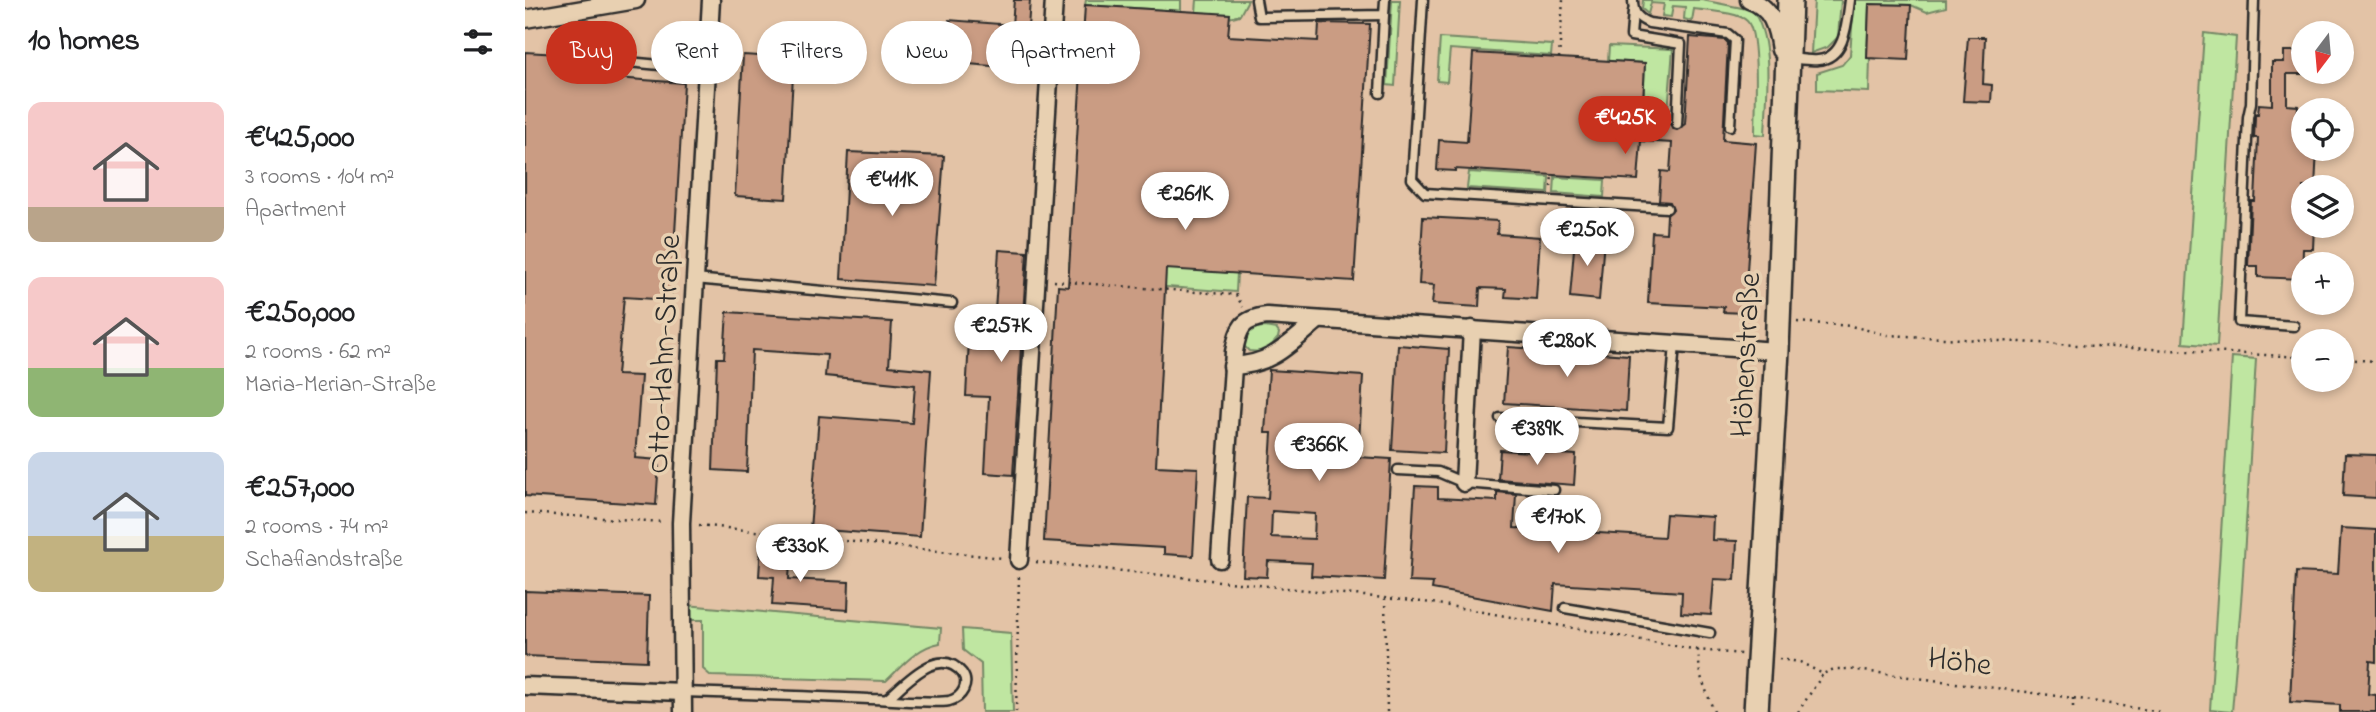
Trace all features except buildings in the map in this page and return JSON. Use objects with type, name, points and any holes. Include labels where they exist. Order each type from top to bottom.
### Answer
[{"type":"main road","name":"Höhenstraße","points":[[1756,712],[1777,351],[1790,58],[1790,0]]},
{"type":"street","points":[[525,19],[636,0]]},
{"type":"street","name":"Otto-Hahn-Straße","points":[[710,21],[711,0]]},
{"type":"street","points":[[1019,560],[1054,0]]},
{"type":"street","points":[[1749,0],[1757,2],[1769,12],[1778,32],[1787,105]]},
{"type":"street","name":"Otto-Hahn-Straße","points":[[683,712],[681,523],[706,84]]},
{"type":"street","points":[[1220,559],[1232,366],[1237,335],[1251,318],[1267,316],[1777,351]]},
{"type":"street","points":[[1232,366],[1264,362],[1318,320]]},
{"type":"street","points":[[1464,483],[1472,329]]},
{"type":"street","points":[[525,686],[683,691]]},
{"type":"lane","points":[[1256,0],[1259,17],[1384,15]]},
{"type":"lane","points":[[1380,93],[1385,0]]},
{"type":"lane","points":[[1423,0],[1412,179],[1425,193],[1667,208]]},
{"type":"lane","points":[[1790,58],[1821,60],[1836,51],[1845,37],[1850,0]]},
{"type":"lane","points":[[2254,0],[2239,322],[2294,326]]},
{"type":"lane","points":[[1633,4],[1631,36],[1681,44],[1677,124]]},
{"type":"lane","points":[[1633,4],[1638,18],[1649,23],[1728,34],[1735,40],[1730,126]]},
{"type":"lane","points":[[695,279],[952,303]]},
{"type":"lane","points":[[1500,418],[1668,427],[1675,344]]},
{"type":"lane","points":[[1398,470],[1438,472],[1464,483],[1554,490]]},
{"type":"lane","points":[[1565,608],[1710,633]]},
{"type":"lane","points":[[683,691],[887,699],[947,701],[962,694],[965,680],[954,667],[935,663],[917,673],[887,699]]},
{"type":"path","points":[[1559,58],[1563,0]]},
{"type":"path","points":[[1035,279],[1236,295],[1251,318]]},
{"type":"path","points":[[1778,320],[1851,326],[1887,335],[2291,356]]},
{"type":"path","points":[[2354,360],[2376,361]]},
{"type":"path","points":[[525,513],[681,523],[1432,603],[1698,650],[1800,662],[1823,674],[1798,712]]},
{"type":"path","points":[[1016,712],[1019,560]]},
{"type":"path","points":[[1385,598],[1387,712]]},
{"type":"path","points":[[1698,650],[1700,674],[1714,712]]},
{"type":"path","name":"Höhe","points":[[1823,674],[1834,668],[1848,668],[2159,712]]},
{"type":"path","points":[[2073,698],[2073,712]]},
{"type":"green space","points":[[1086,0],[1181,0],[1181,11],[1085,5]]},
{"type":"green space","points":[[1197,0],[1248,0],[1240,15],[1229,18],[1196,12]]},
{"type":"green space","points":[[1392,0],[1400,0],[1395,86],[1387,85]]},
{"type":"green space","points":[[1643,0],[1702,0],[1752,10],[1764,37],[1766,53],[1765,135],[1755,134],[1754,41],[1747,21],[1730,14],[1694,9],[1692,21],[1684,19],[1685,7],[1673,6],[1671,17],[1662,16],[1664,4],[1651,3],[1648,14],[1642,9]]},
{"type":"green space","points":[[1814,0],[1841,0],[1838,37],[1828,47],[1811,53]]},
{"type":"green space","points":[[1854,0],[1946,0],[1946,7],[1927,12],[1911,5],[1869,4],[1869,92],[1817,90],[1817,73],[1842,65],[1850,55]]},
{"type":"green space","points":[[2204,33],[2236,37],[2217,346],[2183,343]]},
{"type":"green space","points":[[1440,38],[1552,45],[1551,56],[1450,49],[1447,82],[1437,81]]},
{"type":"green space","points":[[1609,46],[1673,49],[1667,124],[1663,123],[1664,111],[1643,109],[1645,63],[1608,61]]},
{"type":"green space","points":[[1469,172],[1549,177],[1548,193],[1467,188]]},
{"type":"green space","points":[[1555,177],[1605,180],[1604,197],[1554,193]]},
{"type":"green space","points":[[1069,262],[1237,273],[1236,292],[1069,280]]},
{"type":"green space","points":[[1252,328],[1276,329],[1278,338],[1261,352],[1249,351],[1244,346],[1246,332]]},
{"type":"green space","points":[[2232,357],[2256,359],[2232,712],[2210,710]]},
{"type":"green space","points":[[686,605],[941,628],[940,643],[917,653],[886,681],[711,676],[703,669],[703,620],[686,620]]},
{"type":"green space","points":[[962,629],[1011,633],[1013,712],[982,712],[981,664],[963,650]]}]
